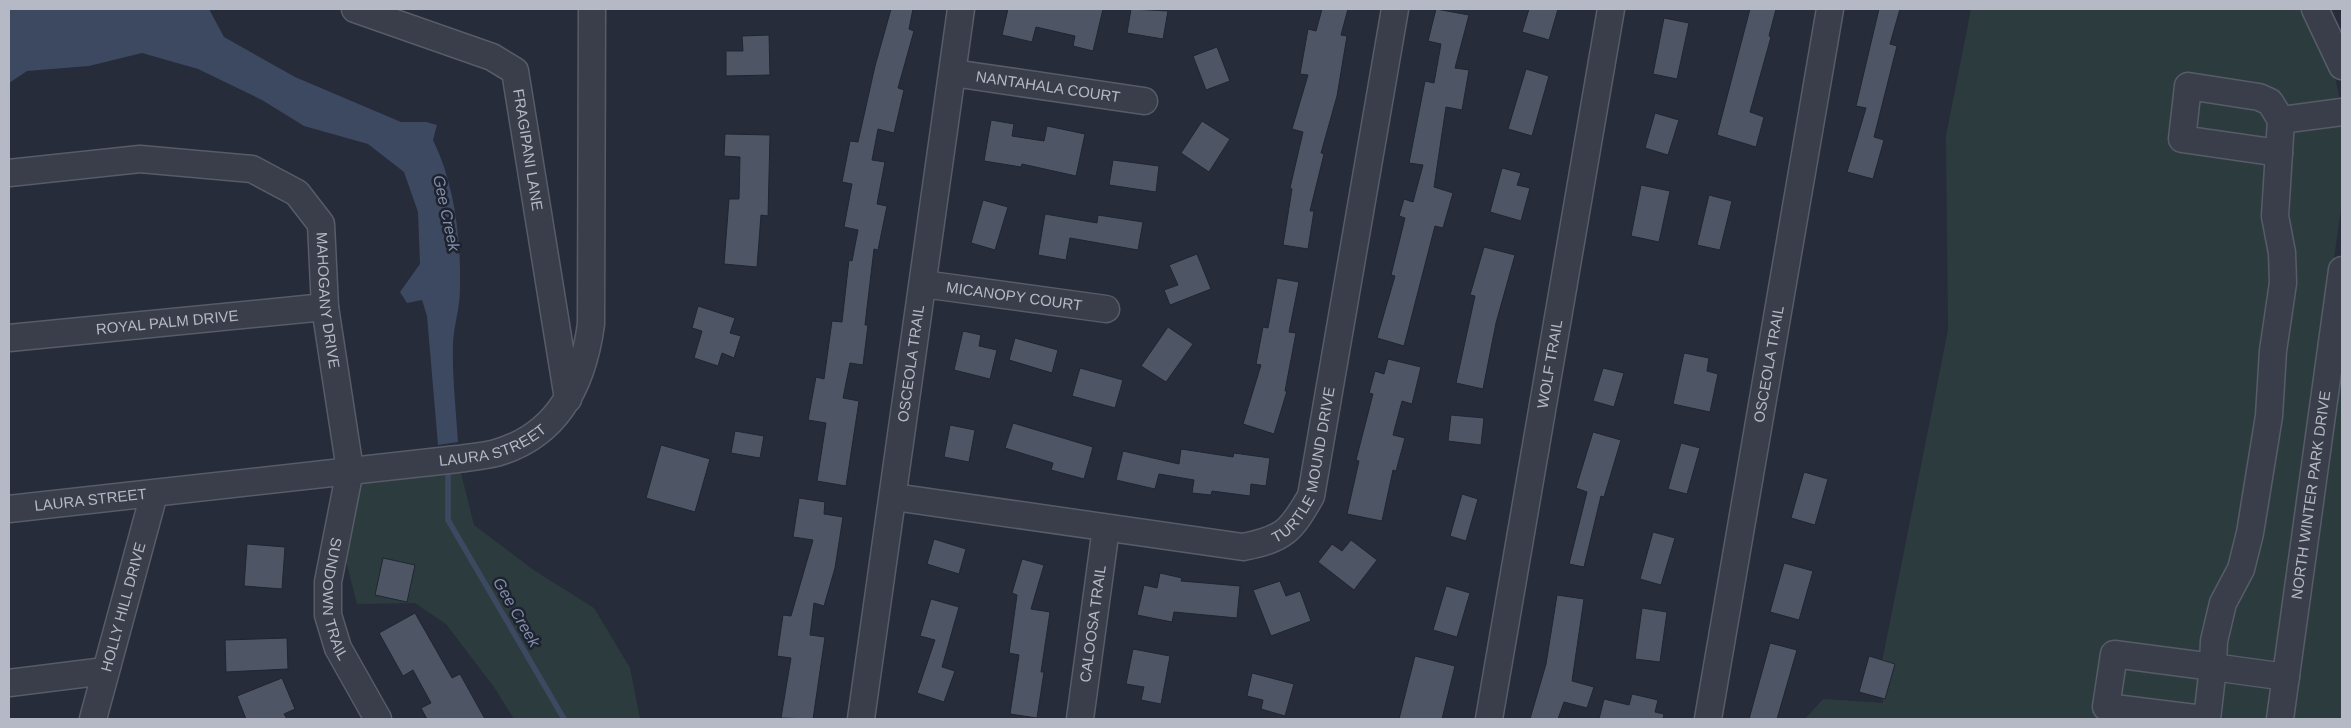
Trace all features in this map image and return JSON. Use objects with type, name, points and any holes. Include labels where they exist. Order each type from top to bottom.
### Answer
[{"type":"street","name":"FRAGIPANI LANE","points":[[355,9],[492,57],[515,71],[568,399]]},
{"type":"street","name":"LAURA STREET","points":[[9,509],[458,459],[496,453],[522,442],[543,427],[568,399],[581,374],[587,353],[591,324],[592,9]]},
{"type":"street","name":"OSCEOLA TRAIL","points":[[861,719],[894,497],[961,9]]},
{"type":"street","name":"TURTLE MOUND DRIVE","points":[[894,497],[1243,547],[1270,542],[1294,525],[1311,496],[1394,9]]},
{"type":"street","name":"WOLF TRAIL","points":[[1489,719],[1611,9]]},
{"type":"street","name":"OSCEOLA TRAIL","points":[[1708,719],[1830,9]]},
{"type":"street","points":[[2315,9],[2342,66]]},
{"type":"street","name":"NANTAHALA COURT","points":[[952,73],[1144,101]]},
{"type":"street","points":[[2207,719],[2214,642],[2223,604],[2241,569],[2250,533],[2269,416],[2273,351],[2283,283],[2282,253],[2275,216],[2279,153],[2281,120],[2270,102],[2259,97],[2188,86],[2182,139],[2279,153]]},
{"type":"street","points":[[2281,120],[2342,112]]},
{"type":"street","name":"MAHOGANY DRIVE","points":[[9,173],[140,159],[252,169],[296,194],[321,224],[325,307],[350,470]]},
{"type":"street","name":"NORTH WINTER PARK DRIVE","points":[[2280,719],[2342,270]]},
{"type":"street","name":"MICANOPY COURT","points":[[923,284],[1106,308]]},
{"type":"street","name":"ROYAL PALM DRIVE","points":[[9,338],[325,307]]},
{"type":"street","name":"SUNDOWN TRAIL","points":[[350,470],[328,582],[328,615],[338,648],[378,719]]},
{"type":"street","name":"HOLLY HILL DRIVE","points":[[93,719],[154,494]]},
{"type":"street","name":"CALOOSA TRAIL","points":[[1080,719],[1106,528]]},
{"type":"street","points":[[2203,719],[2106,707],[2114,654],[2286,676]]},
{"type":"street","points":[[9,683],[106,671]]},
{"type":"shaded area","points":[[1971,9],[2302,9],[2334,73],[2342,109],[2342,201],[2270,719],[1805,719],[1823,699],[1883,703],[1879,677],[1948,330],[1946,136]]},
{"type":"shaded area","points":[[2342,339],[2342,719],[2290,719]]},
{"type":"shaded area","points":[[460,469],[474,525],[535,571],[594,608],[630,668],[640,719],[514,719],[494,687],[446,624],[415,603],[357,604],[344,553],[359,480]]},
{"type":"water","points":[[9,9],[209,9],[224,37],[295,77],[401,122],[426,122],[437,125],[433,140],[447,175],[458,232],[460,296],[453,355],[458,442],[438,445],[427,316],[422,300],[407,303],[400,292],[420,264],[418,212],[404,172],[368,144],[304,126],[262,100],[198,69],[142,53],[89,66],[27,71],[9,83]]},
{"type":"building","points":[[891,9],[913,9],[909,29],[914,31],[898,88],[904,90],[894,133],[878,129],[872,160],[885,162],[877,204],[887,206],[878,250],[874,249],[865,325],[868,325],[863,365],[850,363],[843,398],[859,401],[846,486],[817,481],[826,423],[808,420],[816,377],[824,379],[832,321],[842,322],[849,260],[852,261],[858,230],[844,227],[852,184],[842,182],[850,141],[858,142],[875,66]]},
{"type":"building","points":[[1008,9],[1103,9],[1093,51],[1073,46],[1075,36],[1036,27],[1032,42],[1002,35]]},
{"type":"building","points":[[1131,9],[1168,11],[1163,39],[1127,33]]},
{"type":"building","points":[[1322,9],[1348,9],[1341,35],[1347,36],[1337,96],[1321,153],[1324,154],[1310,211],[1314,211],[1308,249],[1283,245],[1292,189],[1290,188],[1303,132],[1292,129],[1308,75],[1300,74],[1308,29],[1316,31]]},
{"type":"building","points":[[1436,9],[1469,15],[1455,68],[1469,70],[1462,110],[1446,107],[1434,187],[1453,193],[1443,228],[1435,226],[1404,346],[1377,338],[1395,276],[1391,275],[1405,218],[1399,216],[1404,199],[1413,202],[1423,165],[1409,163],[1425,81],[1434,83],[1441,44],[1428,41]]},
{"type":"building","points":[[1529,9],[1558,9],[1549,40],[1522,32]]},
{"type":"building","points":[[1750,9],[1776,9],[1769,36],[1771,37],[1750,112],[1764,117],[1756,147],[1717,135]]},
{"type":"building","points":[[1879,9],[1900,9],[1890,44],[1897,46],[1874,137],[1884,140],[1873,179],[1847,172],[1866,108],[1856,106]]},
{"type":"building","points":[[1664,18],[1689,23],[1677,79],[1653,74]]},
{"type":"building","points":[[769,35],[770,75],[726,76],[726,51],[743,51],[742,36]]},
{"type":"building","points":[[1217,47],[1230,81],[1206,90],[1193,56]]},
{"type":"building","points":[[1526,69],[1549,76],[1532,136],[1508,129]]},
{"type":"building","points":[[1655,113],[1679,120],[1668,155],[1645,148]]},
{"type":"building","points":[[991,120],[1014,124],[1012,136],[1044,141],[1047,126],[1085,134],[1076,176],[1022,164],[1021,167],[984,161]]},
{"type":"building","points":[[1202,121],[1230,139],[1209,172],[1181,153]]},
{"type":"building","points":[[725,134],[770,135],[768,216],[761,215],[757,267],[724,264],[729,199],[739,199],[740,157],[724,156]]},
{"type":"building","points":[[1113,160],[1159,166],[1156,192],[1109,185]]},
{"type":"building","points":[[1502,168],[1521,173],[1517,185],[1530,188],[1521,221],[1490,212]]},
{"type":"building","points":[[1641,185],[1670,191],[1659,242],[1631,236]]},
{"type":"building","points":[[1709,195],[1732,201],[1720,250],[1697,245]]},
{"type":"building","points":[[983,200],[1008,207],[995,250],[971,243]]},
{"type":"building","points":[[1045,214],[1097,223],[1098,215],[1143,222],[1138,250],[1070,238],[1066,260],[1038,255]]},
{"type":"building","points":[[1484,247],[1515,255],[1496,323],[1483,389],[1456,383],[1475,296],[1470,295]]},
{"type":"building","points":[[1197,254],[1211,289],[1170,305],[1164,290],[1178,285],[1169,265]]},
{"type":"building","points":[[1277,278],[1299,282],[1289,332],[1296,333],[1285,391],[1287,391],[1274,434],[1243,424],[1261,365],[1256,364],[1263,327],[1268,328]]},
{"type":"building","points":[[698,306],[735,318],[730,333],[741,336],[734,358],[722,353],[718,366],[694,358],[702,331],[692,328]]},
{"type":"building","points":[[1168,327],[1193,344],[1166,382],[1141,366]]},
{"type":"building","points":[[963,331],[981,335],[979,346],[997,350],[990,379],[954,370]]},
{"type":"building","points":[[1015,338],[1058,350],[1052,373],[1009,360]]},
{"type":"building","points":[[1684,353],[1709,358],[1707,371],[1718,374],[1710,412],[1673,404]]},
{"type":"building","points":[[1388,359],[1421,367],[1412,404],[1402,401],[1393,435],[1405,438],[1396,471],[1393,470],[1382,521],[1347,514],[1359,461],[1356,460],[1373,394],[1369,393],[1375,371],[1384,374]]},
{"type":"building","points":[[1080,368],[1123,380],[1115,408],[1072,396]]},
{"type":"building","points":[[1603,368],[1624,373],[1614,407],[1593,401]]},
{"type":"building","points":[[1451,415],[1484,418],[1481,445],[1448,441]]},
{"type":"building","points":[[1013,423],[1093,447],[1084,479],[1051,470],[1053,463],[1005,448]]},
{"type":"building","points":[[950,425],[975,430],[969,462],[944,457]]},
{"type":"building","points":[[735,431],[764,436],[760,458],[731,453]]},
{"type":"building","points":[[1593,432],[1621,440],[1604,497],[1601,496],[1584,567],[1569,564],[1587,492],[1576,488]]},
{"type":"building","points":[[1681,443],[1700,448],[1687,494],[1668,489]]},
{"type":"building","points":[[661,445],[710,459],[695,512],[646,498]]},
{"type":"building","points":[[1181,449],[1233,457],[1234,453],[1270,458],[1266,486],[1251,484],[1250,496],[1212,491],[1211,495],[1192,493],[1194,480],[1159,474],[1155,489],[1116,480],[1123,451],[1179,464]]},
{"type":"building","points":[[1804,472],[1828,479],[1815,525],[1791,518]]},
{"type":"building","points":[[1462,494],[1478,499],[1466,541],[1450,536]]},
{"type":"building","points":[[799,498],[825,502],[824,514],[843,517],[835,568],[824,606],[814,603],[810,635],[825,637],[813,719],[781,718],[791,658],[777,656],[783,615],[791,616],[813,540],[793,537]]},
{"type":"building","points":[[1653,532],[1675,538],[1661,585],[1640,579]]},
{"type":"building","points":[[934,539],[966,549],[959,574],[927,564]]},
{"type":"building","points":[[1351,540],[1377,560],[1354,590],[1318,562],[1332,544],[1342,551]]},
{"type":"building","points":[[247,544],[285,547],[282,589],[244,586]]},
{"type":"building","points":[[383,558],[415,565],[407,602],[375,595]]},
{"type":"building","points":[[1022,559],[1044,565],[1031,609],[1050,612],[1041,672],[1044,672],[1037,718],[1010,714],[1019,655],[1009,653],[1017,595],[1012,593]]},
{"type":"building","points":[[1784,563],[1813,571],[1799,620],[1770,612]]},
{"type":"building","points":[[1160,573],[1182,578],[1181,581],[1240,586],[1237,618],[1174,612],[1172,622],[1137,615],[1144,585],[1157,588]]},
{"type":"building","points":[[1280,581],[1286,596],[1300,591],[1311,621],[1271,636],[1253,590]]},
{"type":"building","points":[[1446,586],[1470,593],[1457,637],[1433,630]]},
{"type":"building","points":[[1557,595],[1584,599],[1572,681],[1594,687],[1587,708],[1564,702],[1558,719],[1530,719],[1546,664]]},
{"type":"building","points":[[931,599],[959,607],[942,667],[955,671],[944,702],[917,693],[935,640],[920,636]]},
{"type":"building","points":[[1642,608],[1667,612],[1660,662],[1635,659]]},
{"type":"building","points":[[415,613],[452,678],[460,674],[485,719],[427,719],[421,708],[431,703],[413,670],[403,676],[379,633]]},
{"type":"building","points":[[287,638],[288,669],[226,672],[225,640]]},
{"type":"building","points":[[1770,643],[1797,650],[1777,719],[1749,719]]},
{"type":"building","points":[[1133,649],[1170,656],[1161,704],[1141,700],[1144,687],[1126,684]]},
{"type":"building","points":[[1415,656],[1455,666],[1442,719],[1399,719]]},
{"type":"building","points":[[1869,656],[1895,664],[1885,699],[1859,692]]},
{"type":"building","points":[[1252,673],[1294,684],[1285,716],[1261,709],[1263,700],[1247,696]]},
{"type":"building","points":[[282,678],[295,709],[284,714],[287,719],[246,719],[237,696]]},
{"type":"building","points":[[1632,694],[1658,700],[1655,712],[1664,714],[1663,719],[1599,719],[1604,699],[1629,705]]},
{"type":"waterway","name":"Gee Creek","points":[[448,468],[448,520],[564,719]]}]
